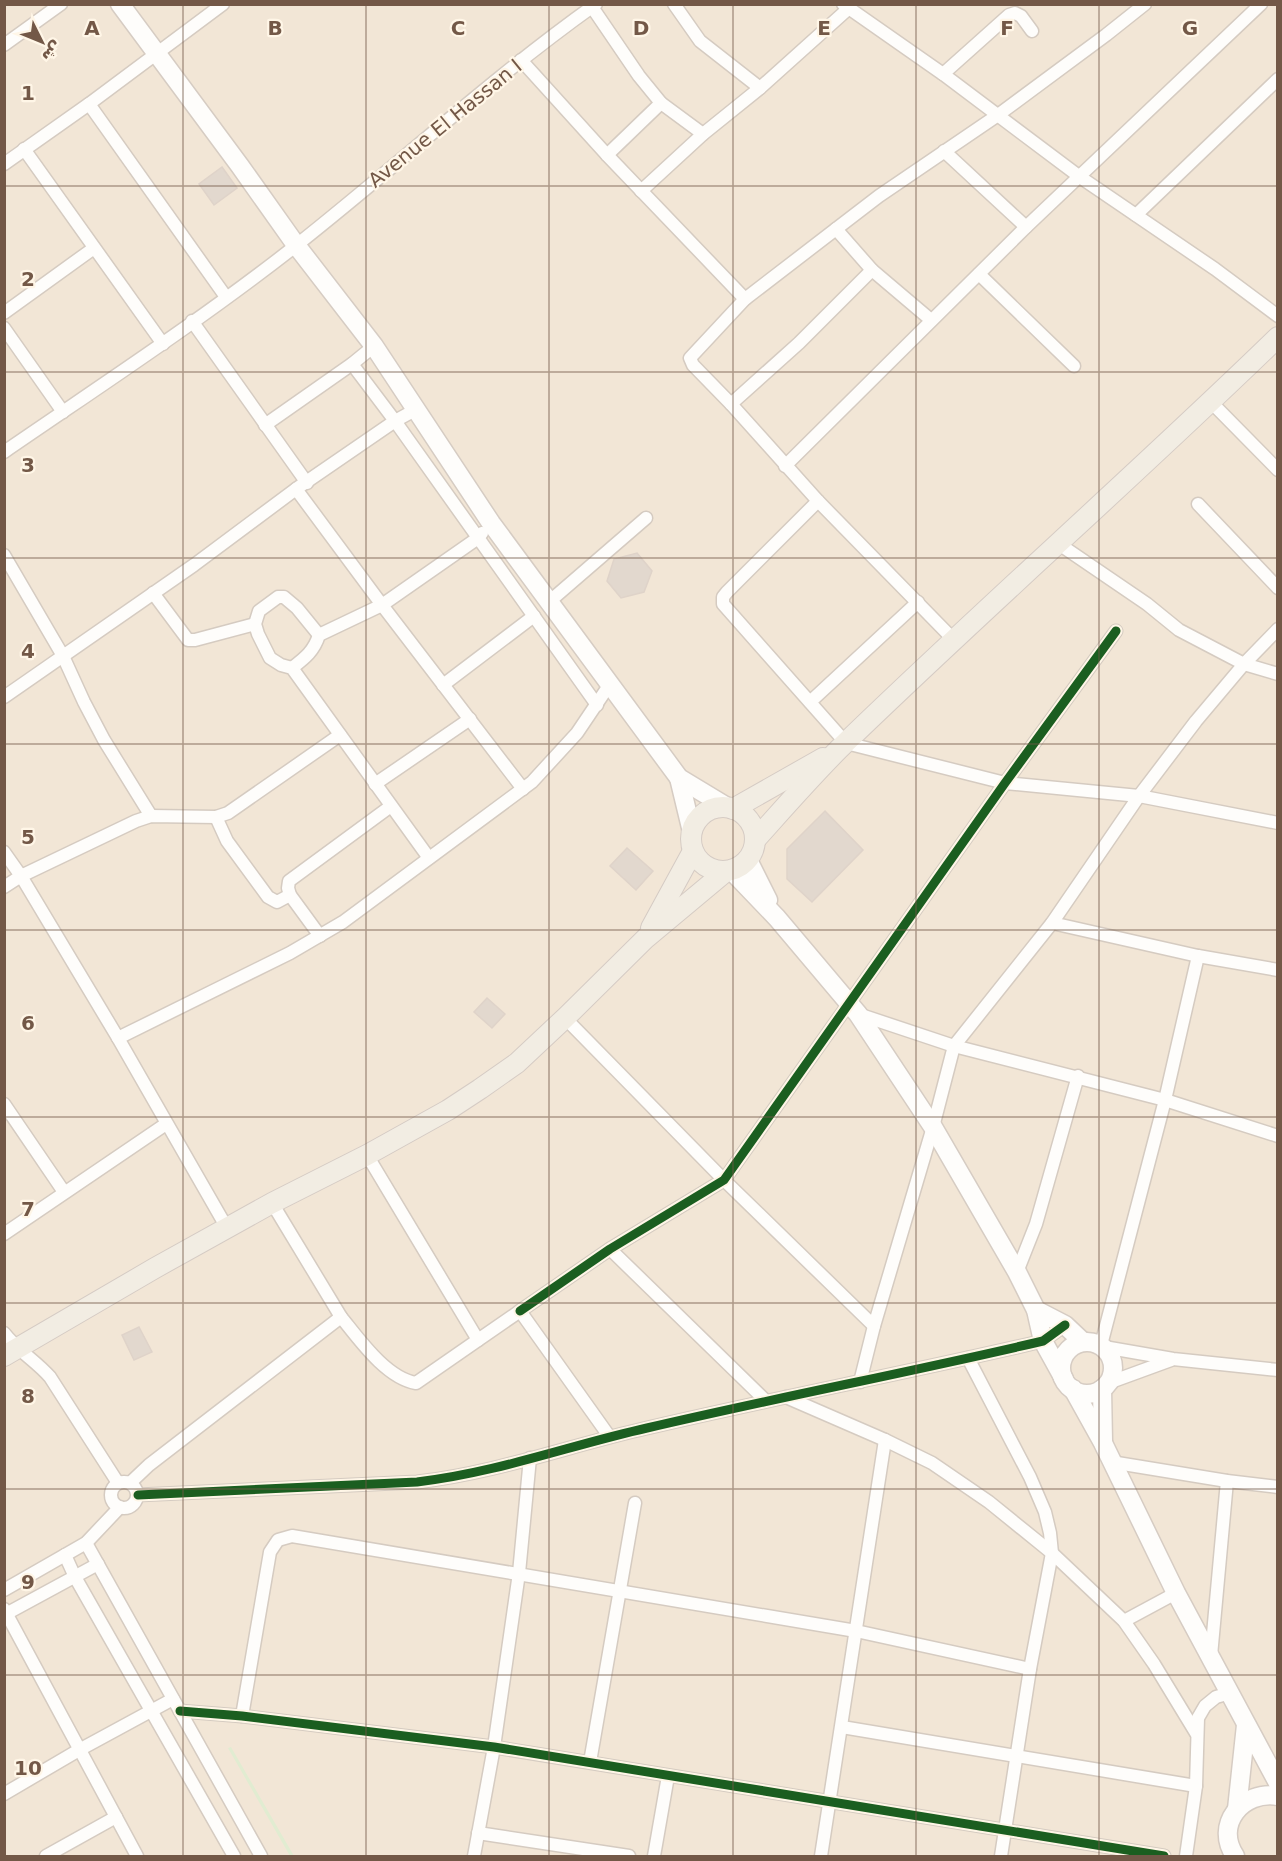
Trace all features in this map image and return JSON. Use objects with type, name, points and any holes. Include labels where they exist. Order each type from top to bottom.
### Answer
[{"type":"main road","points":[[9,1346],[272,1203],[367,1155],[448,1110],[480,1089],[517,1063],[646,938],[753,851],[756,839],[754,829],[742,813],[679,778],[491,523],[374,346],[296,245],[120,4]]},
{"type":"main road","points":[[756,839],[842,746],[953,639],[1059,544],[1278,337]]},
{"type":"main road","points":[[646,938],[692,841],[695,823],[708,810],[730,808],[842,746]]},
{"type":"main road","points":[[679,778],[698,860],[705,867],[715,871],[735,867]]},
{"type":"main road","points":[[735,867],[853,1009],[933,1127],[1017,1272],[1036,1310],[1043,1341],[1103,1443],[1176,1593],[1278,1783]]},
{"type":"main road","points":[[1036,1310],[1065,1325],[1096,1345],[1110,1355],[1113,1374],[1105,1386],[1093,1393],[1082,1393],[1068,1384],[1061,1370],[1063,1360],[1074,1345],[1096,1345]]},
{"type":"main road","points":[[1103,1443],[1105,1386]]},
{"type":"main road","points":[[1237,1809],[1246,1725]]},
{"type":"main road","points":[[1236,1857],[1228,1841],[1228,1829],[1237,1809],[1245,1801],[1255,1796],[1266,1794],[1278,1796]]},
{"type":"street","points":[[4,45],[61,4]]},
{"type":"street","points":[[4,164],[223,4]]},
{"type":"street","points":[[674,4],[700,41],[760,88]]},
{"type":"street","points":[[953,639],[785,466],[731,404],[690,362],[690,358],[745,299],[879,196],[998,115],[1145,4]]},
{"type":"street","points":[[785,466],[1026,227],[1261,4]]},
{"type":"street","points":[[594,6],[639,76],[661,103],[702,134]]},
{"type":"street","name":"Avenue El Hassan I","points":[[4,452],[163,344],[296,245],[521,60],[594,6]]},
{"type":"street","points":[[640,191],[702,134],[760,88],[846,7],[943,74],[1080,177],[1215,269],[1278,316]]},
{"type":"street","points":[[943,74],[1009,15],[1015,13],[1021,16],[1032,31]]},
{"type":"street","points":[[521,60],[640,191],[745,299]]},
{"type":"street","points":[[1136,215],[1278,79]]},
{"type":"street","points":[[607,155],[661,103]]},
{"type":"street","points":[[89,104],[226,297]]},
{"type":"street","points":[[24,149],[163,344]]},
{"type":"street","points":[[944,151],[1026,227]]},
{"type":"street","points":[[836,229],[872,270],[931,320]]},
{"type":"street","points":[[4,313],[94,248]]},
{"type":"street","points":[[731,404],[799,343],[872,270]]},
{"type":"street","points":[[979,274],[1074,366]]},
{"type":"street","points":[[192,321],[265,425],[301,486],[382,605],[523,789]]},
{"type":"street","points":[[7,336],[63,412]]},
{"type":"street","points":[[265,425],[374,346]]},
{"type":"street","points":[[352,364],[597,705]]},
{"type":"street","points":[[1211,402],[1278,470]]},
{"type":"street","points":[[4,698],[194,565],[301,486],[395,421],[415,410]]},
{"type":"street","points":[[818,501],[723,597],[723,604],[810,702],[842,746],[1005,783],[1139,796],[1278,823]]},
{"type":"street","points":[[1198,504],[1278,588]]},
{"type":"street","points":[[550,601],[646,518]]},
{"type":"street","points":[[292,668],[307,657],[316,646],[319,635],[382,605],[478,538],[491,523]]},
{"type":"street","points":[[1059,544],[1147,604],[1179,630],[1244,664],[1278,674]]},
{"type":"street","points":[[4,555],[63,656],[104,740],[151,816]]},
{"type":"street","points":[[153,593],[188,640],[255,624]]},
{"type":"street","points":[[319,635],[297,608],[284,597],[278,597],[259,611],[255,624],[270,658],[281,665],[292,668],[429,858]]},
{"type":"street","points":[[810,702],[918,602]]},
{"type":"street","points":[[443,685],[534,616]]},
{"type":"street","points":[[860,1382],[954,1046],[1052,923],[1139,796],[1196,721],[1244,664],[1278,629]]},
{"type":"street","points":[[272,1203],[341,1317],[366,1347],[396,1376],[416,1383],[610,1249],[724,1180],[853,1009],[1005,783],[1116,631]]},
{"type":"street","points":[[118,1038],[290,953],[343,922],[532,782],[577,734],[610,684]]},
{"type":"street","points":[[375,784],[470,719]]},
{"type":"street","points":[[4,887],[21,876],[151,816],[216,817],[228,813],[340,735]]},
{"type":"street","points":[[320,936],[290,895],[289,881],[391,806]]},
{"type":"street","points":[[216,817],[227,841],[268,897],[277,902],[290,895]]},
{"type":"street","points":[[4,852],[21,876],[118,1038],[227,1228]]},
{"type":"street","points":[[1052,923],[1198,956],[1278,970]]},
{"type":"street","points":[[1198,956],[1165,1100],[1096,1345],[1173,1359],[1278,1370]]},
{"type":"street","points":[[853,1009],[954,1046],[1165,1100],[1278,1136]]},
{"type":"street","points":[[565,1018],[724,1180],[874,1326]]},
{"type":"street","points":[[1017,1272],[1036,1224],[1078,1076]]},
{"type":"street","points":[[4,1104],[64,1192]]},
{"type":"street","points":[[4,1234],[166,1124]]},
{"type":"street","points":[[367,1155],[478,1340]]},
{"type":"street","points":[[610,1249],[765,1400]]},
{"type":"street","points":[[520,1311],[609,1436]]},
{"type":"street","points":[[9,1346],[40,1365],[124,1483],[137,1490],[136,1501],[132,1506],[126,1508],[115,1504],[111,1493],[124,1483],[149,1465],[341,1317]]},
{"type":"street","points":[[138,1495],[417,1482],[477,1473],[609,1436],[765,1400],[860,1382],[1043,1341],[1065,1325]]},
{"type":"street","points":[[968,1359],[1040,1497],[1049,1523],[1052,1553],[1030,1669],[1001,1857]]},
{"type":"street","points":[[1105,1386],[1173,1359]]},
{"type":"street","points":[[786,1397],[885,1440],[941,1470],[989,1502],[1052,1553],[1124,1621],[1154,1664],[1196,1733]]},
{"type":"street","points":[[821,1857],[885,1440]]},
{"type":"street","points":[[474,1857],[494,1747],[519,1573],[530,1458]]},
{"type":"street","points":[[1111,1462],[1278,1487]]},
{"type":"street","points":[[1211,1656],[1227,1481]]},
{"type":"street","points":[[590,1762],[635,1503]]},
{"type":"street","points":[[4,1590],[86,1543],[120,1507]]},
{"type":"street","points":[[242,1716],[270,1552],[278,1540],[292,1536],[856,1631],[1030,1669]]},
{"type":"street","points":[[86,1543],[261,1857]]},
{"type":"street","points":[[65,1555],[75,1577],[234,1857]]},
{"type":"street","points":[[98,1564],[5,1613],[137,1857]]},
{"type":"street","points":[[1124,1621],[1176,1593]]},
{"type":"street","points":[[1186,1857],[1196,1786],[1198,1718],[1204,1706],[1216,1697],[1230,1693]]},
{"type":"street","points":[[4,1794],[173,1699]]},
{"type":"street","points":[[180,1711],[242,1716],[494,1747],[1164,1857]]},
{"type":"street","points":[[842,1727],[1196,1786]]},
{"type":"street","points":[[654,1857],[668,1776]]},
{"type":"street","points":[[46,1857],[116,1817]]},
{"type":"street","points":[[478,1833],[629,1857]]},
{"type":"shaded area","points":[[5,5],[1277,5],[1277,1856],[5,1856]]},
{"type":"green space","points":[[231,1747],[294,1856],[290,1856],[228,1748]]},
{"type":"building","points":[[222,167],[237,188],[214,205],[199,184]]},
{"type":"building","points":[[637,553],[652,571],[644,592],[621,598],[607,581],[614,559]]},
{"type":"building","points":[[825,811],[863,850],[812,902],[787,879],[787,849]]},
{"type":"building","points":[[627,848],[653,871],[636,890],[610,866]]},
{"type":"building","points":[[487,998],[505,1014],[492,1028],[474,1012]]},
{"type":"building","points":[[139,1327],[152,1352],[134,1360],[122,1335]]},
{"type":"cycle path","points":[[520,1311],[610,1249],[724,1180],[1005,783],[1116,631]]},
{"type":"cycle path","points":[[138,1495],[417,1482],[446,1478],[696,1417],[1043,1341],[1065,1325]]},
{"type":"cycle path","points":[[180,1711],[242,1716],[494,1747],[1164,1856]]}]
